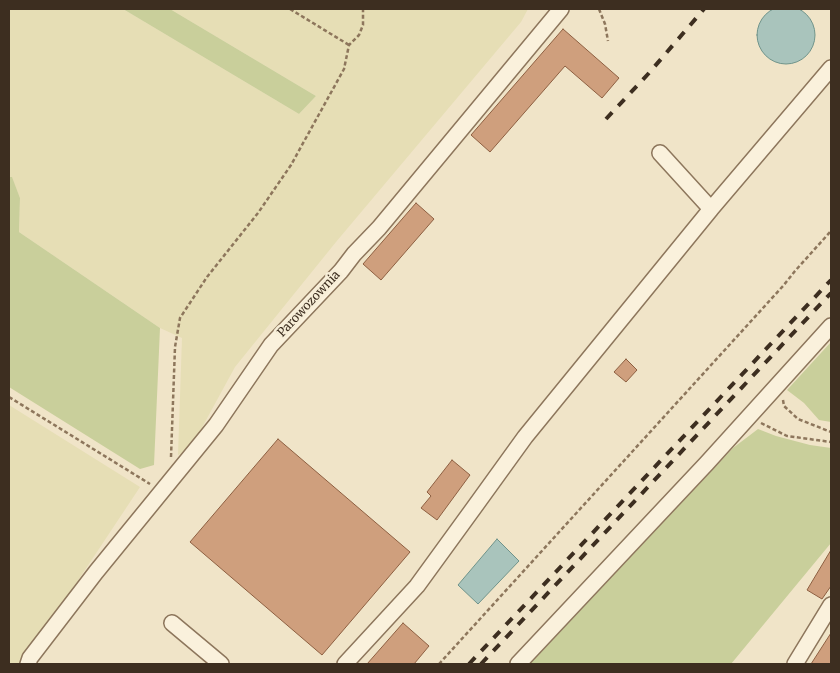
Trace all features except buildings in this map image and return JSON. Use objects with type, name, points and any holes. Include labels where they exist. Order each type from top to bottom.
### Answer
[{"type":"street","name":"Parowozownia","points":[[28,664],[30,658],[96,572],[216,425],[271,345],[341,271],[561,9]]},
{"type":"street","points":[[345,664],[417,586],[525,436],[711,209],[831,68]]},
{"type":"street","points":[[660,153],[711,209]]},
{"type":"street","points":[[518,664],[748,418],[831,326]]},
{"type":"street","points":[[795,664],[831,605]]},
{"type":"street","points":[[172,623],[221,664]]},
{"type":"path","points":[[290,9],[349,45]]},
{"type":"path","points":[[9,397],[166,486],[175,347],[180,318],[207,277],[258,213],[292,165],[344,69],[349,45],[359,35],[361,30],[363,9]]},
{"type":"path","points":[[599,9],[605,24],[608,41]]},
{"type":"path","points":[[440,664],[777,294],[794,271],[831,231]]},
{"type":"path","points":[[779,384],[784,406],[798,419],[831,432]]},
{"type":"path","points":[[748,418],[787,436],[831,442]]},
{"type":"shaded area","points":[[9,9],[123,9],[299,114],[316,96],[170,9],[528,9],[521,22],[336,242],[235,367],[199,433],[183,453],[178,455],[182,338],[160,328],[19,232],[20,198],[12,178],[9,177]]},
{"type":"shaded area","points":[[9,405],[140,487],[20,664],[9,664]]},
{"type":"green space","points":[[123,9],[170,9],[316,96],[299,114]]},
{"type":"green space","points":[[9,177],[12,177],[20,198],[19,232],[160,328],[154,465],[140,469],[9,387]]},
{"type":"green space","points":[[831,342],[831,422],[819,420],[804,403],[787,390]]},
{"type":"green space","points":[[758,429],[810,445],[831,448],[831,543],[731,664],[530,664],[733,448]]},
{"type":"water","points":[[786,6],[797,8],[810,19],[815,35],[813,46],[802,59],[786,64],[775,62],[762,51],[757,35],[759,24],[770,11]]},
{"type":"water","points":[[497,539],[519,561],[478,604],[458,585]]},
{"type":"railway","points":[[606,119],[649,73],[704,9]]},
{"type":"railway","points":[[469,664],[831,280]]},
{"type":"railway","points":[[481,664],[831,293]]}]
